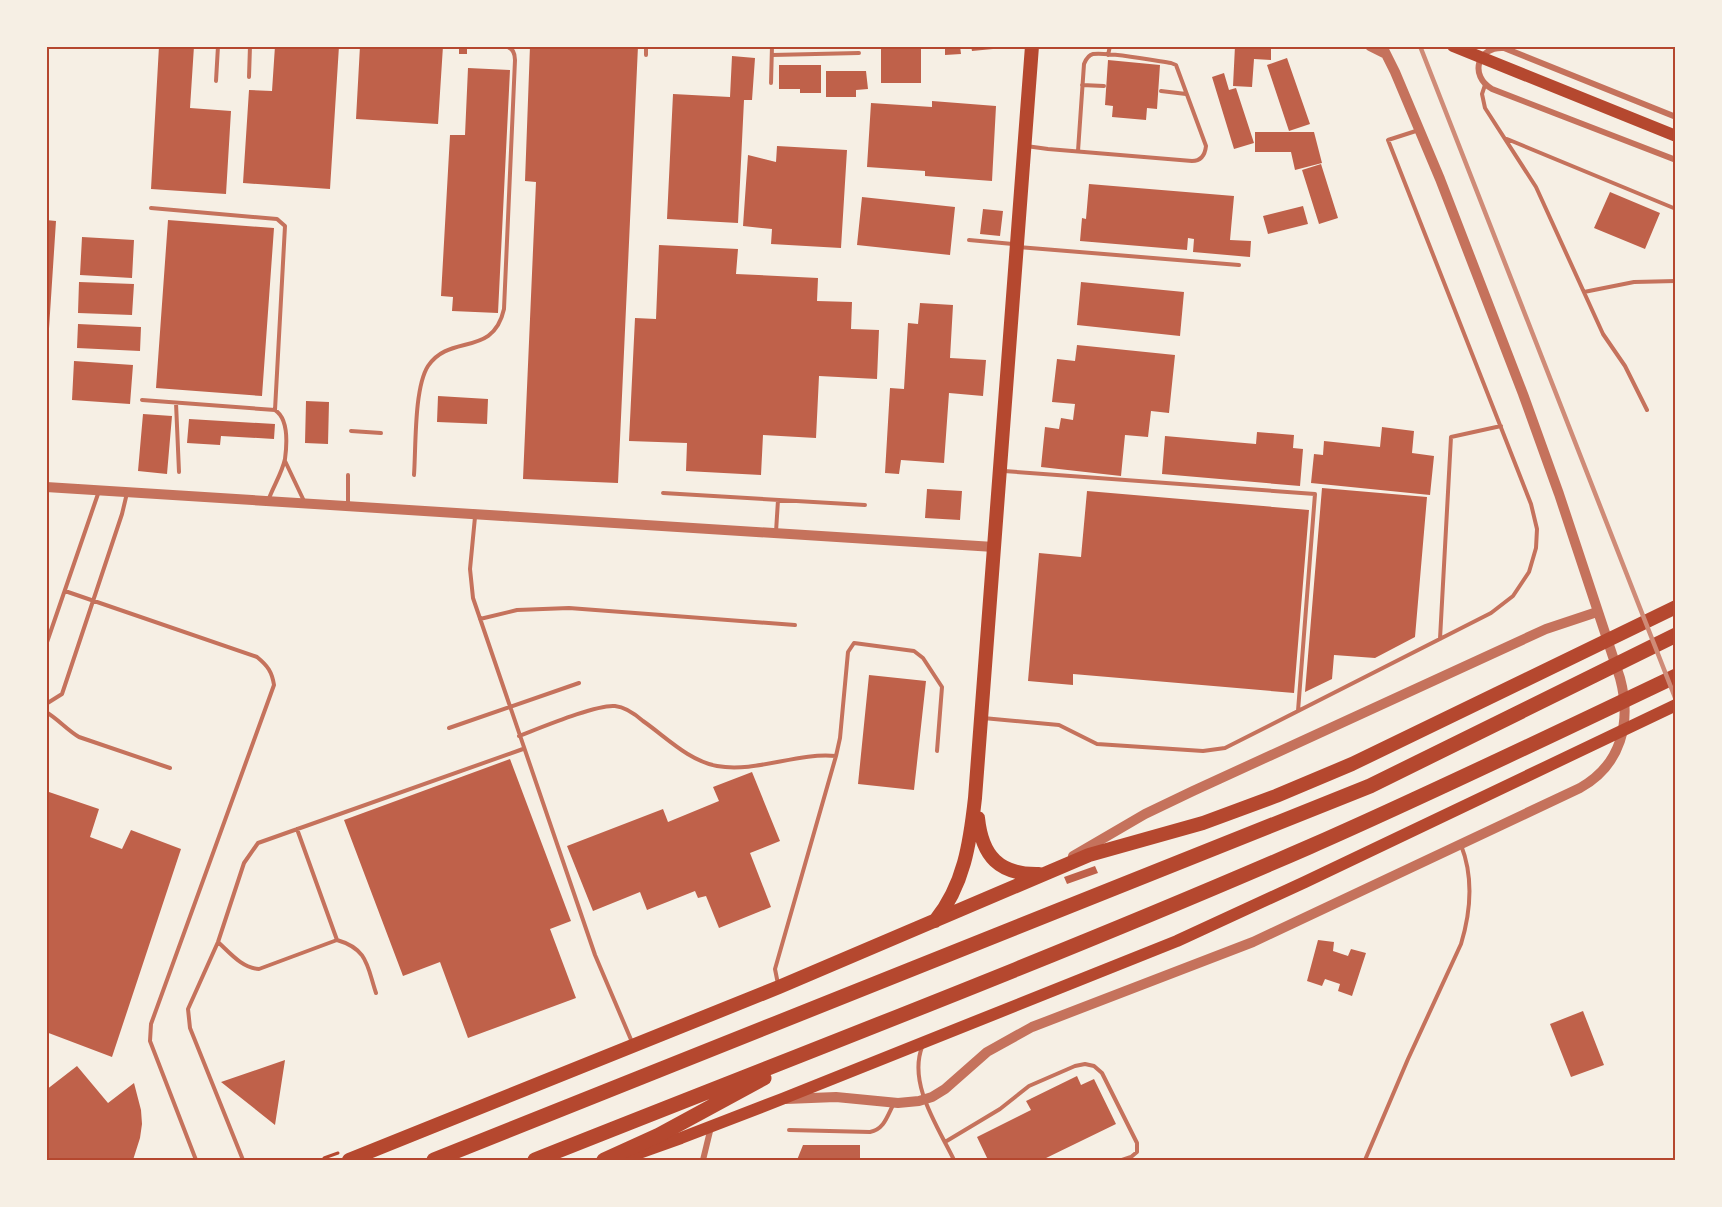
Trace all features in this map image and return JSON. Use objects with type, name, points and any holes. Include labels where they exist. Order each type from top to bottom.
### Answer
[{"type":"highway","points":[[434,1161],[1370,786],[1676,634]]},
{"type":"highway","points":[[535,1161],[1111,931],[1378,816],[1676,676]]},
{"type":"highway","points":[[604,1161],[659,1135],[828,1044]]},
{"type":"main road","points":[[934,923],[952,897],[963,870],[969,848],[975,798],[1032,46]]},
{"type":"main road","points":[[1453,46],[1676,136]]},
{"type":"main road","points":[[349,1161],[779,987],[1108,849],[1226,816],[1352,764],[1676,607]]},
{"type":"main road","points":[[617,1160],[782,1099],[1177,940],[1305,882],[1676,705]]},
{"type":"main road","points":[[975,798],[982,842],[992,859],[1011,870],[1029,874],[1045,874]]},
{"type":"street","points":[[782,1099],[836,1097],[894,1102],[925,1099],[945,1089],[987,1052],[1032,1026],[1253,942],[1589,783],[1601,774],[1613,758],[1622,733],[1625,706],[1620,678],[1559,494],[1523,394],[1419,130],[1384,50],[1370,46]]},
{"type":"street","points":[[1676,117],[1504,48],[1488,52],[1480,60],[1479,73],[1485,85],[1540,109],[1676,160]]},
{"type":"street","points":[[46,487],[994,547]]},
{"type":"street","points":[[1045,874],[1121,827],[1192,791],[1546,629],[1597,612]]},
{"type":"street","points":[[703,1161],[711,1126]]},
{"type":"lane","points":[[216,81],[218,46]]},
{"type":"lane","points":[[249,76],[250,46]]},
{"type":"lane","points":[[414,475],[420,388],[428,366],[436,357],[447,351],[490,336],[501,322],[504,309],[515,60],[513,48],[504,46]]},
{"type":"lane","points":[[646,46],[646,55]]},
{"type":"lane","points":[[771,83],[772,46]]},
{"type":"lane","points":[[1108,55],[1110,46]]},
{"type":"lane","points":[[772,55],[859,53]]},
{"type":"lane","points":[[1024,145],[1078,151],[1192,161],[1199,160],[1206,146],[1176,65],[1108,55],[1093,54],[1087,57],[1084,64],[1078,151]]},
{"type":"lane","points":[[1082,85],[1104,86]]},
{"type":"lane","points":[[1485,85],[1482,94],[1485,108],[1536,187],[1603,334],[1625,366],[1647,410]]},
{"type":"lane","points":[[1161,91],[1186,94]]},
{"type":"lane","points":[[982,718],[1059,725],[1097,744],[1203,751],[1225,748],[1491,613],[1513,596],[1529,572],[1534,556],[1537,529],[1532,504],[1388,140],[1419,130]]},
{"type":"lane","points":[[1506,139],[1676,209]]},
{"type":"lane","points":[[151,208],[277,219],[285,226],[275,410]]},
{"type":"lane","points":[[969,240],[1239,265]]},
{"type":"lane","points":[[1584,292],[1634,282],[1676,280]]},
{"type":"lane","points":[[142,400],[275,410],[283,416],[285,460],[268,501]]},
{"type":"lane","points":[[176,403],[179,472]]},
{"type":"lane","points":[[1440,639],[1451,437],[1501,426]]},
{"type":"lane","points":[[351,431],[381,433]]},
{"type":"lane","points":[[285,460],[306,504]]},
{"type":"lane","points":[[1000,471],[1315,494],[1298,712]]},
{"type":"lane","points":[[348,475],[348,507]]},
{"type":"lane","points":[[46,645],[100,491]]},
{"type":"lane","points":[[46,704],[62,694],[122,514],[127,492]]},
{"type":"lane","points":[[663,493],[865,505]]},
{"type":"lane","points":[[776,534],[778,500]]},
{"type":"lane","points":[[475,514],[470,569],[473,598],[595,955],[634,1045]]},
{"type":"lane","points":[[65,591],[257,657],[273,674],[274,685],[151,1024],[150,1041],[196,1161]]},
{"type":"lane","points":[[480,619],[517,610],[564,608],[795,625]]},
{"type":"lane","points":[[779,987],[775,969],[836,756],[849,652],[854,643],[914,651],[933,671],[942,687],[937,751]]},
{"type":"lane","points":[[449,728],[579,683]]},
{"type":"lane","points":[[519,736],[595,709],[617,706],[635,714],[693,758],[719,766],[758,764],[818,755],[836,756]]},
{"type":"lane","points":[[46,712],[57,718],[66,730],[79,737],[170,768]]},
{"type":"lane","points":[[243,1161],[190,1028],[188,1009],[218,942],[244,863],[258,843],[523,749]]},
{"type":"lane","points":[[297,829],[337,940]]},
{"type":"lane","points":[[1365,1161],[1466,929],[1470,907],[1470,882],[1467,859],[1461,845]]},
{"type":"lane","points":[[218,942],[250,969],[259,969],[337,940],[355,947],[363,955],[376,993]]},
{"type":"lane","points":[[924,1043],[917,1069],[919,1084],[954,1161]]},
{"type":"lane","points":[[945,1142],[1000,1109],[1029,1086],[1085,1064],[1094,1066],[1102,1073],[1137,1143],[1137,1152],[1122,1161]]},
{"type":"lane","points":[[789,1130],[877,1131],[882,1128],[894,1102]]},
{"type":"building","points":[[159,46],[194,46],[190,108],[231,111],[226,194],[151,189]]},
{"type":"building","points":[[275,46],[339,46],[330,189],[243,183],[249,90],[272,91]]},
{"type":"building","points":[[360,46],[443,46],[438,124],[356,119]]},
{"type":"building","points":[[459,46],[467,46],[467,54],[459,54]]},
{"type":"building","points":[[530,46],[638,46],[618,483],[523,479],[536,182],[525,181]]},
{"type":"building","points":[[881,46],[921,46],[921,83],[881,83]]},
{"type":"building","points":[[945,46],[960,46],[961,54],[945,55]]},
{"type":"building","points":[[971,46],[993,46],[993,49],[972,51]]},
{"type":"building","points":[[1235,46],[1271,48],[1271,60],[1254,59],[1252,87],[1233,86]]},
{"type":"building","points":[[732,56],[755,58],[752,100],[744,100],[738,223],[667,219],[673,94],[730,97]]},
{"type":"building","points":[[1287,58],[1310,124],[1289,131],[1267,65]]},
{"type":"building","points":[[1108,60],[1160,65],[1157,109],[1147,108],[1146,120],[1112,117],[1113,106],[1105,105]]},
{"type":"building","points":[[779,65],[821,65],[821,93],[800,93],[800,89],[779,89]]},
{"type":"building","points":[[468,68],[510,70],[498,313],[452,311],[453,297],[441,296],[450,135],[465,135]]},
{"type":"building","points":[[826,71],[866,71],[868,89],[856,90],[856,97],[826,97]]},
{"type":"building","points":[[1224,73],[1229,90],[1236,88],[1254,143],[1234,149],[1212,77]]},
{"type":"building","points":[[932,101],[996,106],[992,181],[925,176],[925,171],[867,167],[871,103],[932,107]]},
{"type":"building","points":[[1255,132],[1314,132],[1322,163],[1295,170],[1291,152],[1255,152]]},
{"type":"building","points":[[777,146],[847,150],[841,248],[771,244],[772,229],[743,226],[748,155],[776,162]]},
{"type":"building","points":[[1321,164],[1338,218],[1319,224],[1302,170]]},
{"type":"building","points":[[1089,184],[1234,196],[1230,240],[1251,241],[1250,257],[1193,252],[1194,239],[1188,238],[1187,250],[1080,241],[1082,218],[1086,219]]},
{"type":"building","points":[[1610,192],[1660,213],[1645,249],[1594,228]]},
{"type":"building","points":[[862,197],[955,207],[950,255],[857,245]]},
{"type":"building","points":[[1303,206],[1308,224],[1268,234],[1263,216]]},
{"type":"building","points":[[983,209],[1003,211],[1000,236],[980,234]]},
{"type":"building","points":[[46,220],[56,221],[48,344],[46,344]]},
{"type":"building","points":[[168,220],[274,228],[262,396],[156,388]]},
{"type":"building","points":[[82,237],[134,240],[132,278],[80,275]]},
{"type":"building","points":[[659,245],[738,249],[736,274],[818,278],[817,301],[852,302],[851,329],[879,330],[877,379],[819,376],[816,438],[763,435],[761,475],[686,471],[687,443],[629,441],[635,318],[656,319]]},
{"type":"building","points":[[79,282],[134,284],[132,315],[78,313]]},
{"type":"building","points":[[1081,282],[1184,292],[1180,336],[1077,325]]},
{"type":"building","points":[[920,303],[953,305],[950,358],[986,360],[983,396],[949,393],[944,463],[901,460],[899,474],[885,473],[890,388],[904,389],[908,323],[918,324]]},
{"type":"building","points":[[78,324],[141,327],[140,351],[77,348]]},
{"type":"building","points":[[1077,345],[1175,355],[1169,413],[1151,411],[1148,437],[1125,435],[1121,476],[1041,467],[1045,427],[1059,429],[1061,418],[1073,420],[1075,404],[1052,402],[1057,359],[1075,361]]},
{"type":"building","points":[[74,361],[133,365],[130,404],[72,400]]},
{"type":"building","points":[[438,396],[488,399],[487,424],[437,422]]},
{"type":"building","points":[[306,401],[329,402],[328,444],[305,443]]},
{"type":"building","points":[[143,414],[172,416],[167,474],[138,471]]},
{"type":"building","points":[[189,419],[275,424],[274,439],[221,436],[220,445],[187,443]]},
{"type":"building","points":[[1382,427],[1414,431],[1412,453],[1434,456],[1430,495],[1311,483],[1314,454],[1323,455],[1324,441],[1380,447]]},
{"type":"building","points":[[1257,432],[1294,435],[1293,448],[1303,449],[1300,486],[1162,474],[1165,436],[1256,444]]},
{"type":"building","points":[[1322,488],[1427,497],[1415,637],[1375,658],[1334,655],[1332,679],[1305,692]]},
{"type":"building","points":[[927,489],[962,491],[960,520],[925,518]]},
{"type":"building","points":[[1087,491],[1309,510],[1294,693],[1073,674],[1073,685],[1028,681],[1039,553],[1081,557]]},
{"type":"building","points":[[869,675],[926,681],[914,790],[858,784]]},
{"type":"building","points":[[510,759],[571,921],[550,929],[576,998],[468,1038],[440,962],[403,976],[344,820]]},
{"type":"building","points":[[752,772],[780,841],[750,853],[771,907],[719,928],[706,896],[698,898],[695,891],[647,910],[640,892],[593,911],[567,846],[663,809],[668,822],[719,801],[713,787]]},
{"type":"building","points":[[46,791],[99,809],[90,837],[122,849],[131,830],[181,849],[112,1057],[46,1032]]},
{"type":"building","points":[[1095,866],[1098,873],[1067,884],[1064,877]]},
{"type":"building","points":[[1318,940],[1334,942],[1333,951],[1348,956],[1351,949],[1366,953],[1352,996],[1338,991],[1340,984],[1325,979],[1322,986],[1307,981]]},
{"type":"building","points":[[1583,1011],[1604,1065],[1571,1077],[1550,1024]]},
{"type":"building","points":[[285,1060],[275,1125],[221,1082]]},
{"type":"building","points":[[77,1066],[108,1103],[134,1083],[142,1124],[133,1160],[46,1160],[46,1090]]},
{"type":"building","points":[[1077,1076],[1081,1085],[1094,1079],[1116,1124],[1042,1160],[988,1160],[977,1137],[1031,1110],[1026,1101]]},
{"type":"building","points":[[803,1145],[860,1145],[860,1160],[797,1160]]},
{"type":"railway","points":[[1420,46],[1676,700]]}]
